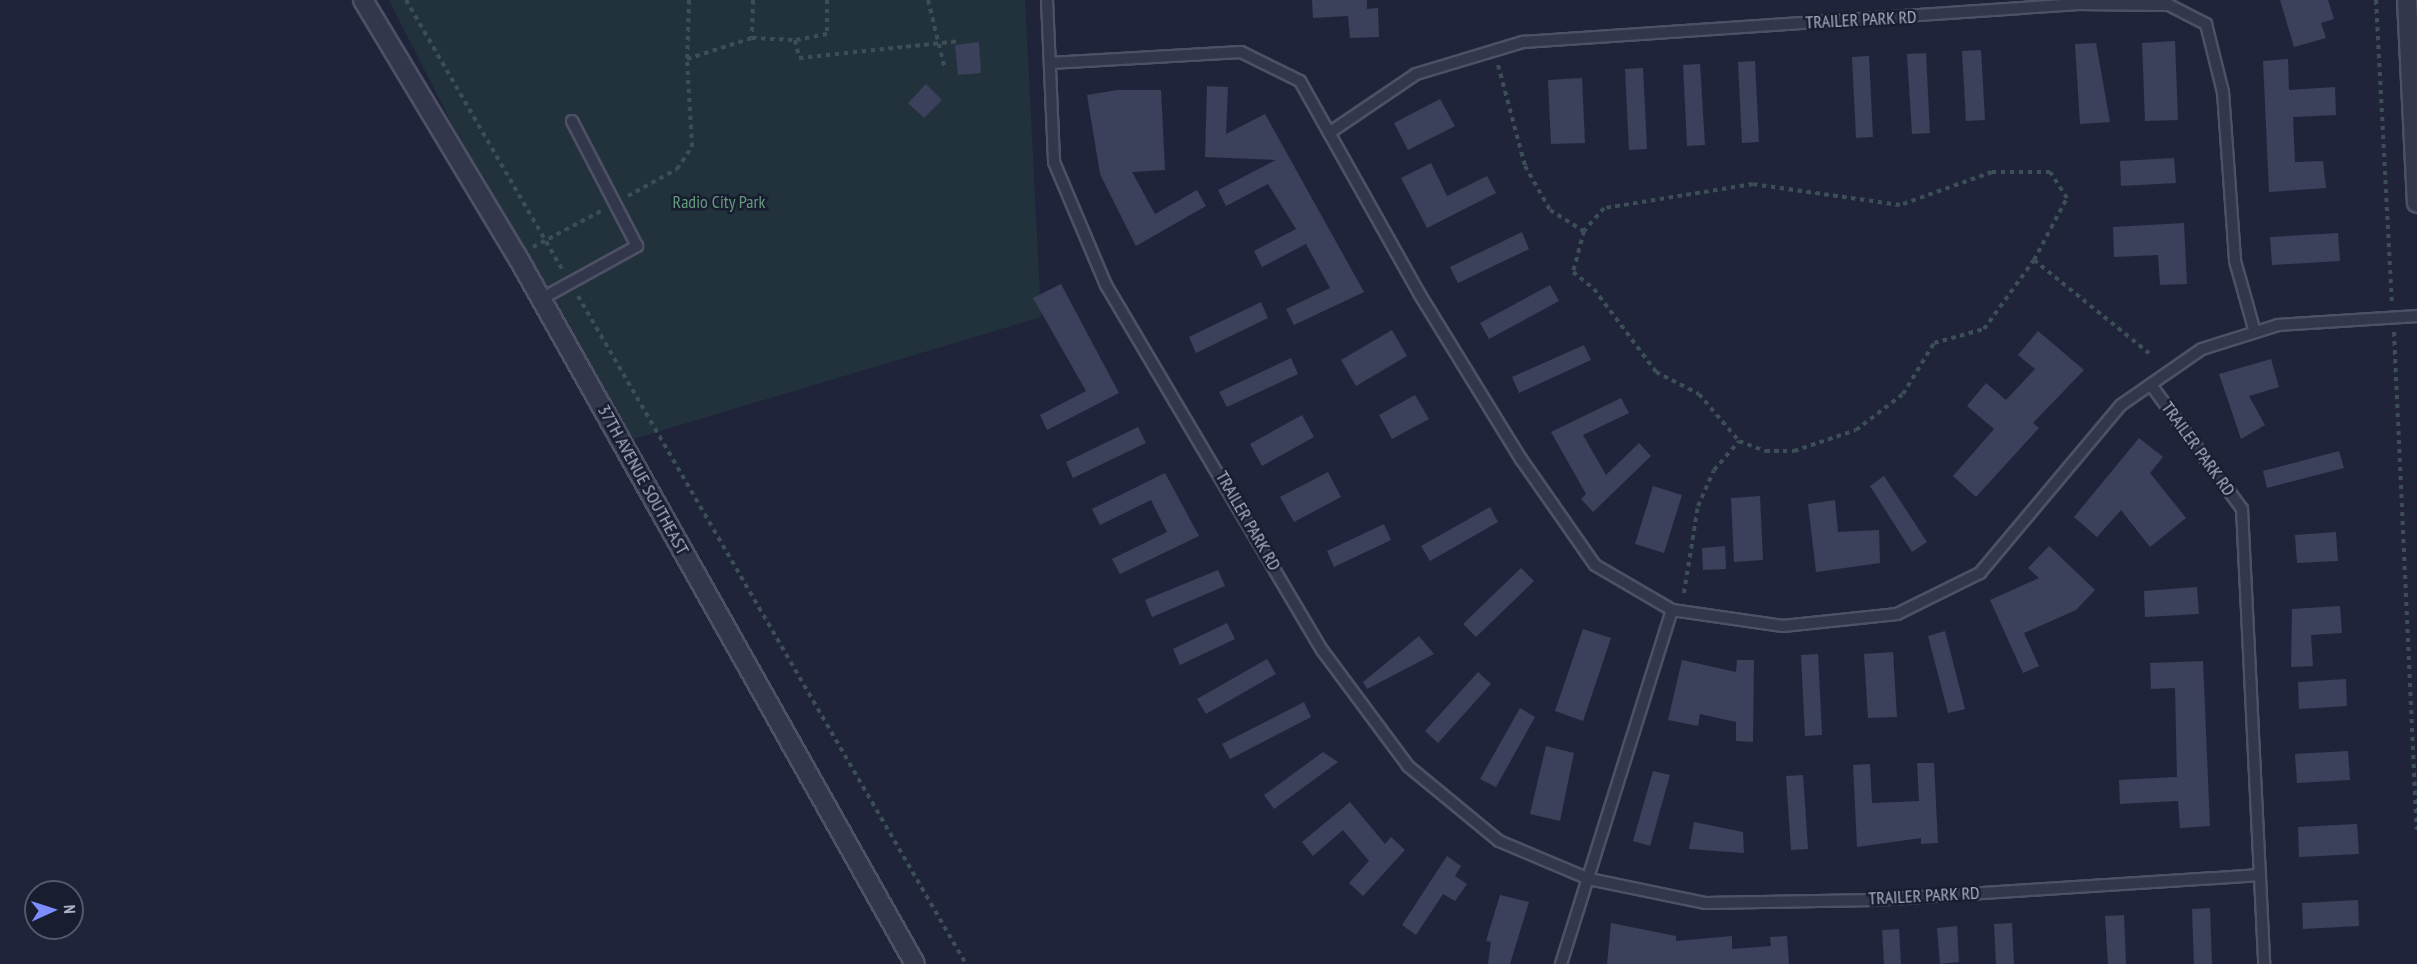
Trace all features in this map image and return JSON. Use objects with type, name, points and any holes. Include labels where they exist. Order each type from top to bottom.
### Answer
[{"type":"street","name":"37TH AVENUE SOUTHEAST","points":[[363,0],[517,256],[915,964]]},
{"type":"street","points":[[2407,0],[2417,203]]},
{"type":"lane","name":"TRAILER PARK RD","points":[[1047,0],[1054,162],[1106,285],[1322,650],[1408,766],[1499,841],[1589,879],[1705,903],[1875,900],[2260,875]]},
{"type":"lane","name":"TRAILER PARK RD","points":[[1329,133],[1416,74],[1523,42],[2079,3],[2169,5],[2206,24],[2223,92],[2235,261],[2255,332]]},
{"type":"lane","name":"TRAILER PARK RD","points":[[1050,63],[1241,52],[1300,81],[1432,314],[1595,565],[1672,610],[1783,626],[1896,614],[1980,573],[2121,405],[2202,349],[2278,325],[2417,316]]},
{"type":"lane","points":[[541,299],[638,246],[572,122]]},
{"type":"lane","name":"TRAILER PARK RD","points":[[2151,385],[2242,509],[2264,964]]},
{"type":"lane","points":[[1561,964],[1672,610]]},
{"type":"path","points":[[406,0],[966,964]]},
{"type":"path","points":[[517,256],[677,169],[692,147],[687,59],[689,0]]},
{"type":"path","points":[[752,38],[753,0]]},
{"type":"path","points":[[687,59],[752,38],[795,40],[827,34],[827,0]]},
{"type":"path","points":[[928,0],[945,70]]},
{"type":"path","points":[[2376,0],[2417,829]]},
{"type":"path","points":[[795,40],[799,58],[939,46],[960,41]]},
{"type":"path","points":[[1497,62],[1525,166],[1550,210],[1584,231]]},
{"type":"path","points":[[1992,172],[2050,172],[2067,198],[2034,260],[1984,329],[1934,343],[1903,394],[1856,430],[1794,451],[1766,451],[1739,441],[1699,394],[1656,372],[1594,290],[1573,272],[1584,231],[1604,208],[1695,191],[1753,184],[1900,205],[1992,172]]},
{"type":"path","points":[[2034,260],[2149,352]]},
{"type":"path","points":[[1684,592],[1698,506],[1714,470],[1739,441]]},
{"type":"green space","name":"Radio City Park","points":[[389,0],[1025,0],[1041,317],[623,442],[541,299]]},
{"type":"building","points":[[1312,0],[1367,0],[1367,9],[1378,8],[1379,37],[1350,38],[1348,16],[1313,18]]},
{"type":"building","points":[[2280,0],[2328,0],[2334,19],[2321,23],[2326,38],[2294,47]]},
{"type":"building","points":[[2175,41],[2178,120],[2145,121],[2142,43]]},
{"type":"building","points":[[979,42],[981,73],[958,75],[955,45]]},
{"type":"building","points":[[2096,43],[2110,122],[2080,124],[2075,44]]},
{"type":"building","points":[[1981,50],[1985,120],[1966,121],[1962,51]]},
{"type":"building","points":[[1926,53],[1930,133],[1912,134],[1907,54]]},
{"type":"building","points":[[1869,56],[1873,137],[1856,138],[1852,57]]},
{"type":"building","points":[[2288,59],[2289,90],[2335,87],[2336,115],[2293,117],[2295,162],[2323,161],[2326,188],[2269,192],[2263,61]]},
{"type":"building","points":[[1755,61],[1759,142],[1742,143],[1738,62]]},
{"type":"building","points":[[1700,64],[1705,145],[1687,146],[1683,65]]},
{"type":"building","points":[[1643,68],[1647,149],[1629,150],[1625,69]]},
{"type":"building","points":[[1582,78],[1585,143],[1551,144],[1548,80]]},
{"type":"building","points":[[926,84],[942,100],[924,118],[908,103]]},
{"type":"building","points":[[1207,86],[1228,87],[1226,134],[1265,114],[1364,292],[1294,325],[1286,309],[1330,288],[1306,244],[1262,267],[1254,251],[1296,229],[1268,184],[1226,206],[1218,190],[1276,160],[1205,157]]},
{"type":"building","points":[[1117,90],[1161,90],[1165,170],[1132,172],[1155,214],[1197,190],[1206,206],[1136,246],[1100,174],[1087,95]]},
{"type":"building","points":[[1440,99],[1455,126],[1408,150],[1394,123]]},
{"type":"building","points":[[2174,158],[2176,183],[2121,186],[2120,161]]},
{"type":"building","points":[[1431,163],[1447,196],[1487,176],[1496,193],[1427,228],[1401,178]]},
{"type":"building","points":[[2184,223],[2187,284],[2160,285],[2158,255],[2114,257],[2113,227]]},
{"type":"building","points":[[1522,232],[1529,249],[1458,283],[1450,267]]},
{"type":"building","points":[[2338,233],[2340,261],[2272,265],[2270,237]]},
{"type":"building","points":[[1061,284],[1119,393],[1047,430],[1040,415],[1086,391],[1033,298]]},
{"type":"building","points":[[1550,285],[1559,301],[1489,339],[1480,323]]},
{"type":"building","points":[[1261,302],[1268,318],[1196,353],[1189,337]]},
{"type":"building","points":[[1392,330],[1407,356],[1356,386],[1341,360]]},
{"type":"building","points":[[2038,331],[2084,370],[2033,423],[2039,428],[1976,497],[1953,476],[1994,429],[1967,406],[1986,383],[2006,400],[2035,369],[2018,355]]},
{"type":"building","points":[[1584,345],[1591,360],[1519,393],[1512,377]]},
{"type":"building","points":[[1291,358],[1298,374],[1227,407],[1219,392]]},
{"type":"building","points":[[2271,359],[2279,387],[2249,396],[2265,425],[2241,439],[2219,374]]},
{"type":"building","points":[[1415,395],[1429,419],[1392,439],[1379,415]]},
{"type":"building","points":[[1621,398],[1629,413],[1583,435],[1606,475],[1639,443],[1651,456],[1593,512],[1581,499],[1586,494],[1551,432]]},
{"type":"building","points":[[1302,415],[1314,437],[1262,466],[1250,444]]},
{"type":"building","points":[[1138,427],[1146,443],[1073,478],[1066,462]]},
{"type":"building","points":[[2139,438],[2163,457],[2150,473],[2186,518],[2150,547],[2121,510],[2097,537],[2074,517]]},
{"type":"building","points":[[2339,451],[2344,468],[2267,488],[2263,471]]},
{"type":"building","points":[[1328,472],[1341,497],[1294,522],[1280,497]]},
{"type":"building","points":[[1165,473],[1199,536],[1120,574],[1112,559],[1167,532],[1151,500],[1100,525],[1092,509]]},
{"type":"building","points":[[1884,476],[1927,542],[1912,552],[1870,486]]},
{"type":"building","points":[[1653,486],[1682,495],[1664,553],[1635,544]]},
{"type":"building","points":[[1760,496],[1763,560],[1734,562],[1731,498]]},
{"type":"building","points":[[1835,500],[1838,532],[1879,530],[1880,563],[1816,572],[1808,504]]},
{"type":"building","points":[[1490,507],[1498,522],[1430,561],[1421,546]]},
{"type":"building","points":[[1384,524],[1391,540],[1334,567],[1327,551]]},
{"type":"building","points":[[2336,532],[2338,561],[2297,563],[2295,535]]},
{"type":"building","points":[[1725,546],[1726,569],[1703,570],[1702,548]]},
{"type":"building","points":[[2049,546],[2095,590],[2076,610],[2024,633],[2039,666],[2023,673],[1990,600],[2039,578],[2028,568]]},
{"type":"building","points":[[1521,568],[1534,581],[1476,637],[1463,624]]},
{"type":"building","points":[[1218,570],[1225,586],[1152,617],[1145,600]]},
{"type":"building","points":[[2197,587],[2199,614],[2145,617],[2144,591]]},
{"type":"building","points":[[2340,606],[2342,633],[2311,635],[2313,666],[2291,667],[2292,609]]},
{"type":"building","points":[[1227,623],[1235,639],[1180,665],[1173,649]]},
{"type":"building","points":[[1583,629],[1611,638],[1583,721],[1555,711]]},
{"type":"building","points":[[1945,631],[1965,709],[1948,713],[1928,636]]},
{"type":"building","points":[[1419,636],[1434,654],[1367,689],[1363,682]]},
{"type":"building","points":[[1893,652],[1897,717],[1868,718],[1864,654]]},
{"type":"building","points":[[1818,654],[1822,735],[1805,736],[1801,655]]},
{"type":"building","points":[[1267,659],[1276,674],[1206,714],[1197,699]]},
{"type":"building","points":[[1682,660],[1736,672],[1737,660],[1754,660],[1753,742],[1736,741],[1736,722],[1700,714],[1698,726],[1668,720]]},
{"type":"building","points":[[2203,661],[2210,826],[2180,828],[2178,801],[2120,804],[2119,780],[2177,777],[2175,688],[2151,689],[2150,663]]},
{"type":"building","points":[[1478,672],[1491,684],[1438,743],[1425,731]]},
{"type":"building","points":[[2346,679],[2347,706],[2299,709],[2298,682]]},
{"type":"building","points":[[1304,702],[1311,717],[1230,759],[1222,744]]},
{"type":"building","points":[[1520,708],[1535,717],[1496,787],[1480,779]]},
{"type":"building","points":[[1546,746],[1574,753],[1560,821],[1530,814]]},
{"type":"building","points":[[2348,751],[2350,780],[2297,783],[2295,754]]},
{"type":"building","points":[[1323,752],[1338,762],[1274,809],[1264,795]]},
{"type":"building","points":[[1917,763],[1934,763],[1938,843],[1921,844],[1921,838],[1857,847],[1853,765],[1870,764],[1872,803],[1919,801]]},
{"type":"building","points":[[1653,771],[1670,775],[1650,846],[1633,841]]},
{"type":"building","points":[[1803,775],[1808,849],[1791,850],[1786,776]]},
{"type":"building","points":[[1350,802],[1385,844],[1391,837],[1405,850],[1363,896],[1349,883],[1369,861],[1343,830],[1313,856],[1302,842]]},
{"type":"building","points":[[1694,822],[1743,832],[1744,853],[1689,849]]},
{"type":"building","points":[[2357,824],[2359,854],[2299,857],[2298,827]]},
{"type":"building","points":[[1447,856],[1461,866],[1455,876],[1467,884],[1455,901],[1443,894],[1416,935],[1402,925]]},
{"type":"building","points":[[1500,895],[1529,902],[1510,964],[1488,964],[1491,942],[1486,941]]},
{"type":"building","points":[[2358,900],[2359,926],[2303,929],[2302,903]]},
{"type":"building","points":[[2210,908],[2212,964],[2194,964],[2192,909]]},
{"type":"building","points":[[2124,915],[2126,964],[2108,964],[2105,916]]},
{"type":"building","points":[[1611,923],[1676,936],[1676,941],[1732,936],[1732,949],[1771,946],[1770,937],[1787,936],[1789,964],[1607,964]]},
{"type":"building","points":[[2012,923],[2014,964],[1996,964],[1994,924]]},
{"type":"building","points":[[1957,926],[1959,962],[1940,964],[1937,928]]},
{"type":"building","points":[[1899,929],[1901,964],[1884,964],[1882,930]]}]
